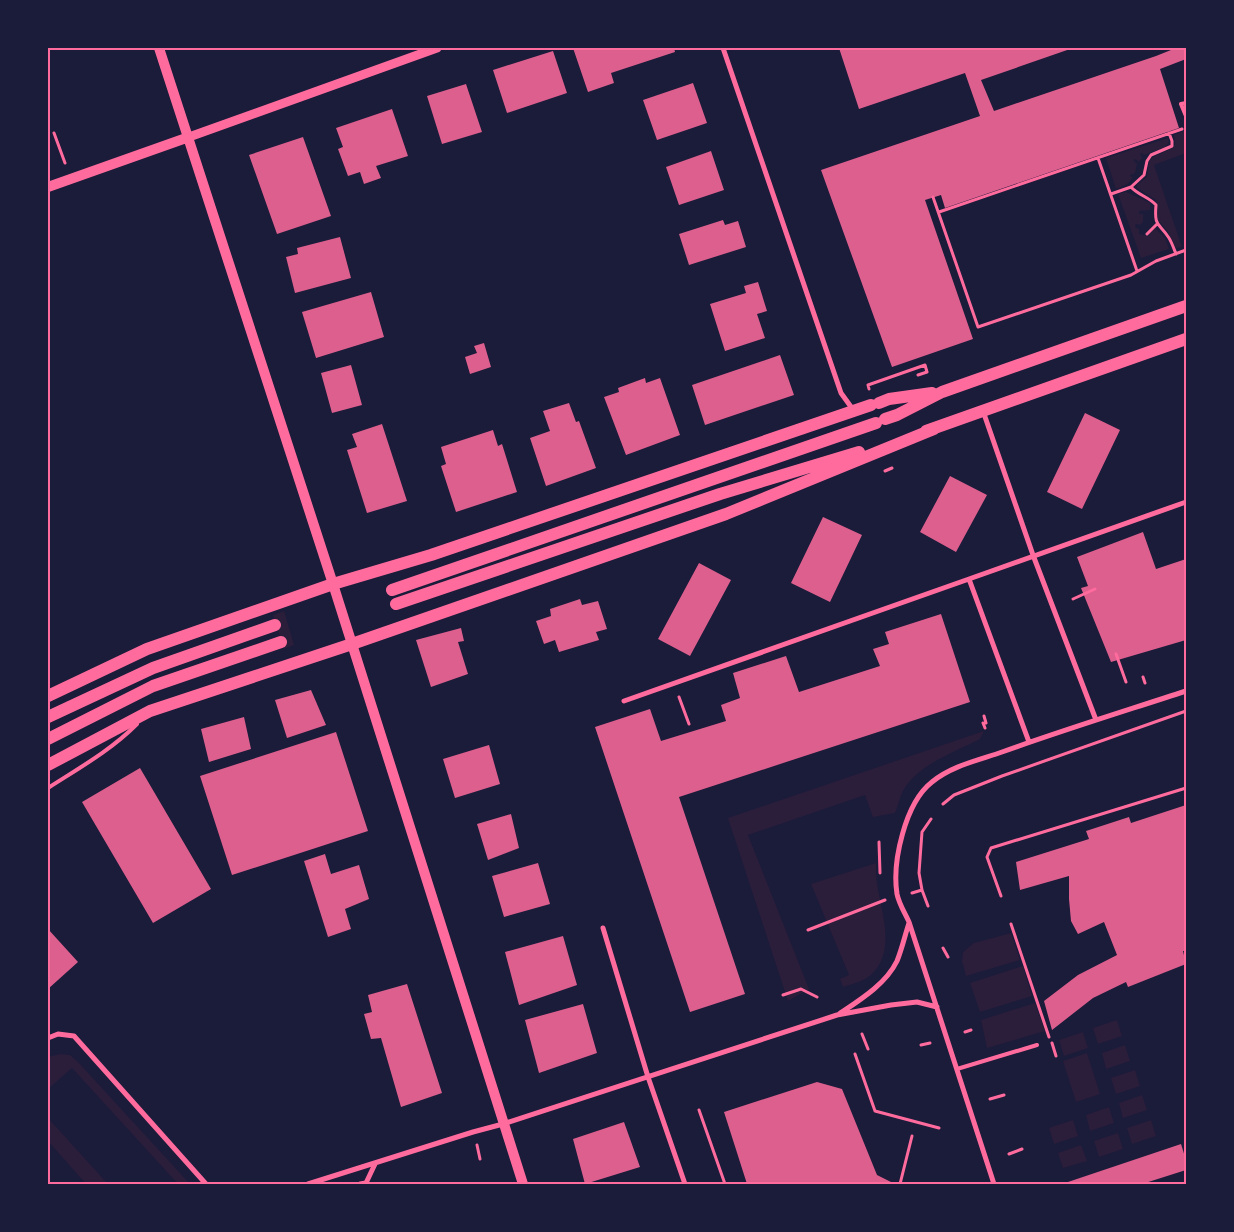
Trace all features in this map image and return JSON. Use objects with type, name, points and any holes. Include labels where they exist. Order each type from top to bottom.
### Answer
[{"type":"main road","points":[[159,48],[333,584],[523,1184]]},
{"type":"main road","points":[[48,187],[188,137]]},
{"type":"main road","points":[[392,590],[881,421],[942,392],[1186,306]]},
{"type":"main road","points":[[48,765],[150,711],[352,644],[726,514],[934,429],[1186,339]]},
{"type":"main road","points":[[48,696],[147,649],[333,584],[440,551],[889,399],[942,392]]},
{"type":"main road","points":[[396,604],[720,494],[934,429]]},
{"type":"main road","points":[[48,717],[153,668],[275,625]]},
{"type":"main road","points":[[48,738],[153,686],[281,642]]},
{"type":"street","points":[[188,137],[437,48]]},
{"type":"street","points":[[723,48],[841,392],[855,411]]},
{"type":"street","points":[[983,411],[1033,555],[1096,720]]},
{"type":"street","points":[[624,700],[1186,502]]},
{"type":"street","points":[[969,579],[1029,742]]},
{"type":"street","points":[[994,1184],[909,922],[897,896],[895,879],[900,845],[908,819],[918,795],[932,781],[955,768],[1186,690]]},
{"type":"street","points":[[837,1015],[865,996],[884,979],[896,961],[909,922]]},
{"type":"street","points":[[603,928],[648,1077],[685,1184]]},
{"type":"street","points":[[308,1184],[503,1124],[837,1015],[891,1004],[917,1002],[937,1007]]},
{"type":"street","points":[[48,1038],[58,1034],[74,1036],[206,1184]]},
{"type":"street","points":[[360,1184],[366,1183],[375,1164]]},
{"type":"lane","points":[[1186,103],[1182,104],[1186,116]]},
{"type":"lane","points":[[48,788],[100,756],[122,739],[150,711]]},
{"type":"lane","points":[[957,1069],[1037,1045]]},
{"type":"path","points":[[939,212],[1186,127]]},
{"type":"path","points":[[54,133],[69,179]]},
{"type":"path","points":[[1111,194],[1131,187],[1144,175],[1147,161],[1151,155],[1172,146],[1169,133]]},
{"type":"path","points":[[1098,158],[1137,271]]},
{"type":"path","points":[[1131,187],[1135,192],[1156,205],[1155,220],[1169,237],[1176,254]]},
{"type":"path","points":[[933,198],[978,327],[1131,275],[1156,261],[1186,250]]},
{"type":"path","points":[[1147,234],[1157,224]]},
{"type":"path","points":[[1073,599],[1095,589]]},
{"type":"path","points":[[1116,654],[1126,682]]},
{"type":"path","points":[[1143,677],[1145,683]]},
{"type":"path","points":[[674,683],[689,724]]},
{"type":"path","points":[[943,804],[954,795],[1002,776],[1186,711]]},
{"type":"path","points":[[984,716],[985,728]]},
{"type":"path","points":[[1000,768],[1002,776]]},
{"type":"path","points":[[1001,896],[987,857],[991,848],[1186,788]]},
{"type":"path","points":[[928,906],[922,890],[919,872],[922,832],[931,819]]},
{"type":"path","points":[[879,842],[880,876]]},
{"type":"path","points":[[912,893],[922,890]]},
{"type":"path","points":[[808,930],[882,901]]},
{"type":"path","points":[[1011,924],[1056,1056]]},
{"type":"path","points":[[944,948],[948,957]]},
{"type":"path","points":[[783,995],[801,989],[817,997]]},
{"type":"path","points":[[965,1032],[971,1030]]},
{"type":"path","points":[[862,1034],[868,1049]]},
{"type":"path","points":[[921,1045],[930,1043]]},
{"type":"path","points":[[855,1054],[875,1111],[939,1128]]},
{"type":"path","points":[[990,1099],[1004,1095]]},
{"type":"path","points":[[699,1110],[725,1184]]},
{"type":"path","points":[[900,1184],[912,1136]]},
{"type":"path","points":[[475,1137],[480,1159]]},
{"type":"path","points":[[1008,1154],[1022,1149]]},
{"type":"shaded area","points":[[1186,130],[1186,153],[1154,165],[1182,247],[1176,248],[1168,232],[1158,220],[1156,200],[1137,188],[1137,185],[1147,177],[1149,161],[1153,157],[1173,148],[1175,144],[1174,135]]},
{"type":"shaded area","points":[[1168,138],[1169,142],[1165,147],[1144,155],[1140,154],[1142,158],[1139,162],[1135,159],[1134,161],[1137,164],[1135,173],[1130,175],[1131,177],[1133,176],[1130,181],[1116,189],[1106,158]]},
{"type":"shaded area","points":[[1126,192],[1150,203],[1150,210],[1139,211],[1139,214],[1143,214],[1143,222],[1140,225],[1136,224],[1135,227],[1139,229],[1139,234],[1148,236],[1155,228],[1165,238],[1169,249],[1141,258],[1118,194]]},
{"type":"shaded area","points":[[284,611],[294,645],[284,649],[273,615]]},
{"type":"shaded area","points":[[984,731],[980,739],[937,760],[917,774],[903,791],[895,813],[873,817],[865,795],[748,835],[809,989],[788,1001],[728,818]]},
{"type":"shaded area","points":[[876,863],[877,883],[885,930],[883,954],[879,965],[871,975],[861,981],[843,987],[840,979],[849,975],[811,884]]},
{"type":"shaded area","points":[[1011,933],[1020,960],[966,976],[962,961],[963,952],[974,943]]},
{"type":"shaded area","points":[[1023,966],[1032,996],[980,1012],[970,983]]},
{"type":"shaded area","points":[[1035,1003],[1045,1031],[987,1048],[981,1020]]},
{"type":"shaded area","points":[[1117,1020],[1122,1036],[1098,1044],[1093,1028]]},
{"type":"shaded area","points":[[1083,1032],[1088,1048],[1064,1056],[1059,1040]]},
{"type":"shaded area","points":[[1125,1045],[1130,1061],[1106,1069],[1102,1053]]},
{"type":"shaded area","points":[[1087,1053],[1100,1094],[1076,1102],[1063,1061]]},
{"type":"shaded area","points":[[60,1054],[70,1055],[79,1063],[190,1184],[178,1184],[72,1068],[48,1089],[48,1057]]},
{"type":"shaded area","points":[[1135,1070],[1140,1086],[1116,1094],[1111,1078]]},
{"type":"shaded area","points":[[1142,1095],[1147,1110],[1123,1118],[1119,1103]]},
{"type":"shaded area","points":[[1109,1107],[1114,1123],[1090,1131],[1086,1115]]},
{"type":"shaded area","points":[[48,1118],[108,1184],[86,1184],[48,1141]]},
{"type":"shaded area","points":[[1073,1120],[1078,1136],[1054,1144],[1049,1128]]},
{"type":"shaded area","points":[[1151,1120],[1156,1136],[1132,1144],[1127,1128]]},
{"type":"shaded area","points":[[1118,1133],[1123,1149],[1099,1157],[1094,1141]]},
{"type":"shaded area","points":[[1081,1145],[1087,1161],[1063,1168],[1058,1153]]},
{"type":"building","points":[[573,48],[674,48],[675,52],[611,73],[614,83],[588,92]]},
{"type":"building","points":[[839,48],[1073,48],[981,80],[994,111],[1176,48],[1186,48],[1186,59],[1160,69],[1179,128],[945,208],[941,195],[925,200],[973,339],[892,367],[821,170],[980,116],[965,73],[859,109]]},
{"type":"building","points":[[553,51],[567,93],[507,113],[493,70]]},
{"type":"building","points":[[693,83],[707,123],[657,140],[643,100]]},
{"type":"building","points":[[466,84],[482,132],[442,144],[427,96]]},
{"type":"building","points":[[392,109],[408,156],[376,166],[381,178],[364,184],[360,172],[348,176],[338,149],[343,147],[336,128]]},
{"type":"building","points":[[303,137],[331,216],[277,234],[249,155]]},
{"type":"building","points":[[711,151],[724,190],[679,205],[666,167]]},
{"type":"building","points":[[723,220],[725,225],[738,221],[746,247],[689,265],[679,234]]},
{"type":"building","points":[[340,237],[351,278],[295,293],[286,257],[298,254],[297,248]]},
{"type":"building","points":[[758,282],[767,311],[757,314],[765,338],[725,351],[710,304],[746,293],[744,286]]},
{"type":"building","points":[[371,292],[384,337],[316,358],[302,312]]},
{"type":"building","points":[[484,343],[491,367],[470,374],[465,357],[477,353],[474,346]]},
{"type":"building","points":[[780,355],[794,395],[705,425],[692,385]]},
{"type":"building","points":[[351,365],[362,405],[332,413],[321,373]]},
{"type":"building","points":[[645,378],[646,383],[660,378],[680,435],[626,455],[604,397],[619,392],[618,388]]},
{"type":"building","points":[[569,403],[576,422],[579,421],[596,468],[546,486],[530,438],[550,431],[543,411]]},
{"type":"building","points":[[1085,413],[1120,430],[1082,509],[1047,492]]},
{"type":"building","points":[[382,424],[407,501],[367,513],[347,450],[357,447],[352,434]]},
{"type":"building","points":[[493,430],[498,446],[502,444],[517,492],[456,512],[441,466],[446,464],[441,447]]},
{"type":"building","points":[[950,476],[987,495],[956,552],[920,532]]},
{"type":"building","points":[[823,517],[862,535],[830,602],[791,583]]},
{"type":"building","points":[[1143,532],[1156,569],[1186,559],[1186,640],[1111,662],[1081,588],[1088,586],[1077,557]]},
{"type":"building","points":[[699,563],[731,580],[690,656],[658,639]]},
{"type":"building","points":[[580,599],[582,605],[598,601],[607,629],[596,632],[599,640],[559,652],[555,640],[544,644],[536,621],[551,616],[550,609]]},
{"type":"building","points":[[941,614],[970,702],[679,797],[745,994],[690,1012],[595,727],[650,709],[661,741],[726,721],[721,705],[740,698],[733,673],[786,656],[799,692],[880,666],[873,649],[889,644],[885,632]]},
{"type":"building","points":[[461,628],[464,641],[458,642],[468,674],[431,687],[416,640]]},
{"type":"building","points":[[311,690],[326,725],[287,738],[275,700]]},
{"type":"building","points":[[244,717],[251,749],[209,762],[201,729]]},
{"type":"building","points":[[336,732],[368,831],[232,875],[200,776]]},
{"type":"building","points":[[489,745],[500,784],[455,798],[443,759]]},
{"type":"building","points":[[140,768],[211,889],[153,923],[82,802]]},
{"type":"building","points":[[1186,805],[1186,951],[1183,951],[1186,964],[1128,987],[1126,982],[1093,998],[1052,1030],[1044,1001],[1078,975],[1117,955],[1104,922],[1078,934],[1071,921],[1069,876],[1020,890],[1016,862],[1089,839],[1086,831],[1129,817],[1131,823]]},
{"type":"building","points":[[511,814],[519,848],[488,860],[477,824]]},
{"type":"building","points":[[325,854],[331,874],[359,865],[369,899],[345,909],[351,929],[328,937],[304,861]]},
{"type":"building","points":[[538,863],[550,904],[504,917],[492,876]]},
{"type":"building","points":[[48,929],[78,962],[48,989]]},
{"type":"building","points":[[563,936],[577,985],[519,1005],[505,952]]},
{"type":"building","points":[[407,984],[442,1093],[401,1107],[381,1038],[371,1039],[364,1014],[372,1012],[368,995]]},
{"type":"building","points":[[583,1004],[597,1053],[539,1073],[525,1020]]},
{"type":"building","points":[[817,1082],[842,1089],[877,1175],[895,1184],[747,1184],[724,1112]]},
{"type":"building","points":[[624,1122],[640,1167],[585,1184],[573,1139]]},
{"type":"building","points":[[1181,1144],[1186,1160],[1186,1170],[1142,1184],[1062,1184]]}]
